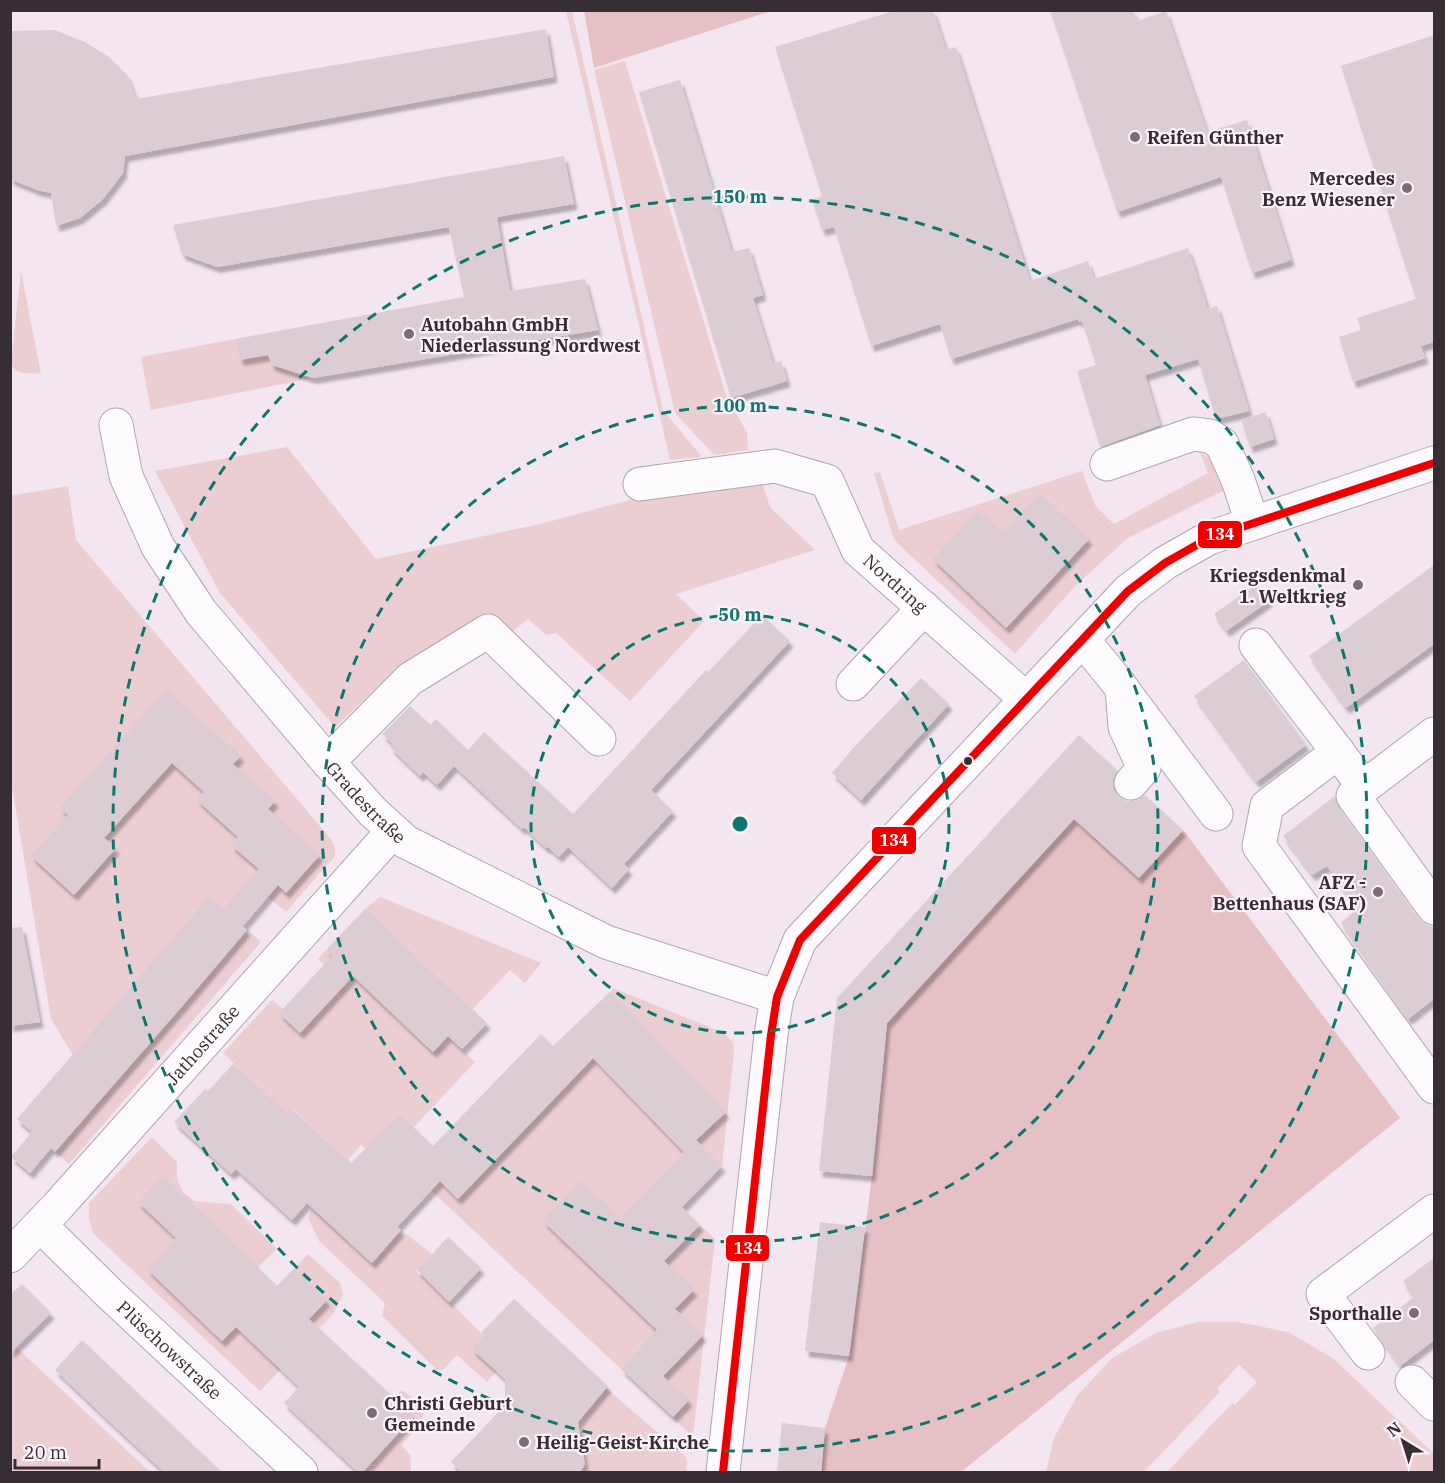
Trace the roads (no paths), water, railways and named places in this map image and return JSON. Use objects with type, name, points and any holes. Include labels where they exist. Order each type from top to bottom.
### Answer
[{"type":"street","name":"Gradestraße","points":[[116,425],[126,476],[158,547],[201,612],[328,762],[373,812],[406,843],[606,942],[777,997]]},
{"type":"street","points":[[1107,464],[1193,434],[1210,436],[1222,444],[1238,480],[1252,522]]},
{"type":"street","name":"Nordring","points":[[640,484],[775,466],[827,481],[858,550],[1026,699]]},
{"type":"street","points":[[723,1473],[771,1035],[777,997],[800,940],[1128,591],[1165,562],[1209,538],[1252,522],[1375,484],[1432,471]]},
{"type":"street","points":[[853,684],[924,608]]},
{"type":"street","points":[[328,762],[410,679],[488,631],[599,739]]},
{"type":"street","points":[[1083,640],[1122,688],[1216,814]]},
{"type":"street","points":[[1256,645],[1364,787]]},
{"type":"street","points":[[1122,688],[1125,727],[1144,768],[1131,783]]},
{"type":"street","points":[[1434,734],[1353,796],[1401,844],[1434,908]]},
{"type":"street","points":[[1338,752],[1267,806],[1259,846],[1434,1087]]},
{"type":"street","name":"Jathostraße","points":[[10,1256],[40,1226],[393,831]]},
{"type":"street","points":[[1368,1353],[1323,1294],[1434,1211]]},
{"type":"street","name":"Plüschowstraße","points":[[40,1226],[301,1473]]},
{"type":"place","name":"Reifen Günther","points":[[1135,137]]},
{"type":"place","name":"Mercedes Benz Wiesener","points":[[1407,188]]},
{"type":"place","name":"Autobahn GmbH Niederlassung Nordwest","points":[[409,334]]},
{"type":"place","name":"Kriegsdenkmal 1. Weltkrieg","points":[[1358,585]]},
{"type":"place","name":"AFZ - Bettenhaus (SAF)","points":[[1378,892]]},
{"type":"place","name":"Sporthalle","points":[[1414,1313]]},
{"type":"place","name":"Christi Geburt Gemeinde","points":[[372,1413]]},
{"type":"place","name":"Heilig-Geist-Kirche","points":[[524,1442]]}]
